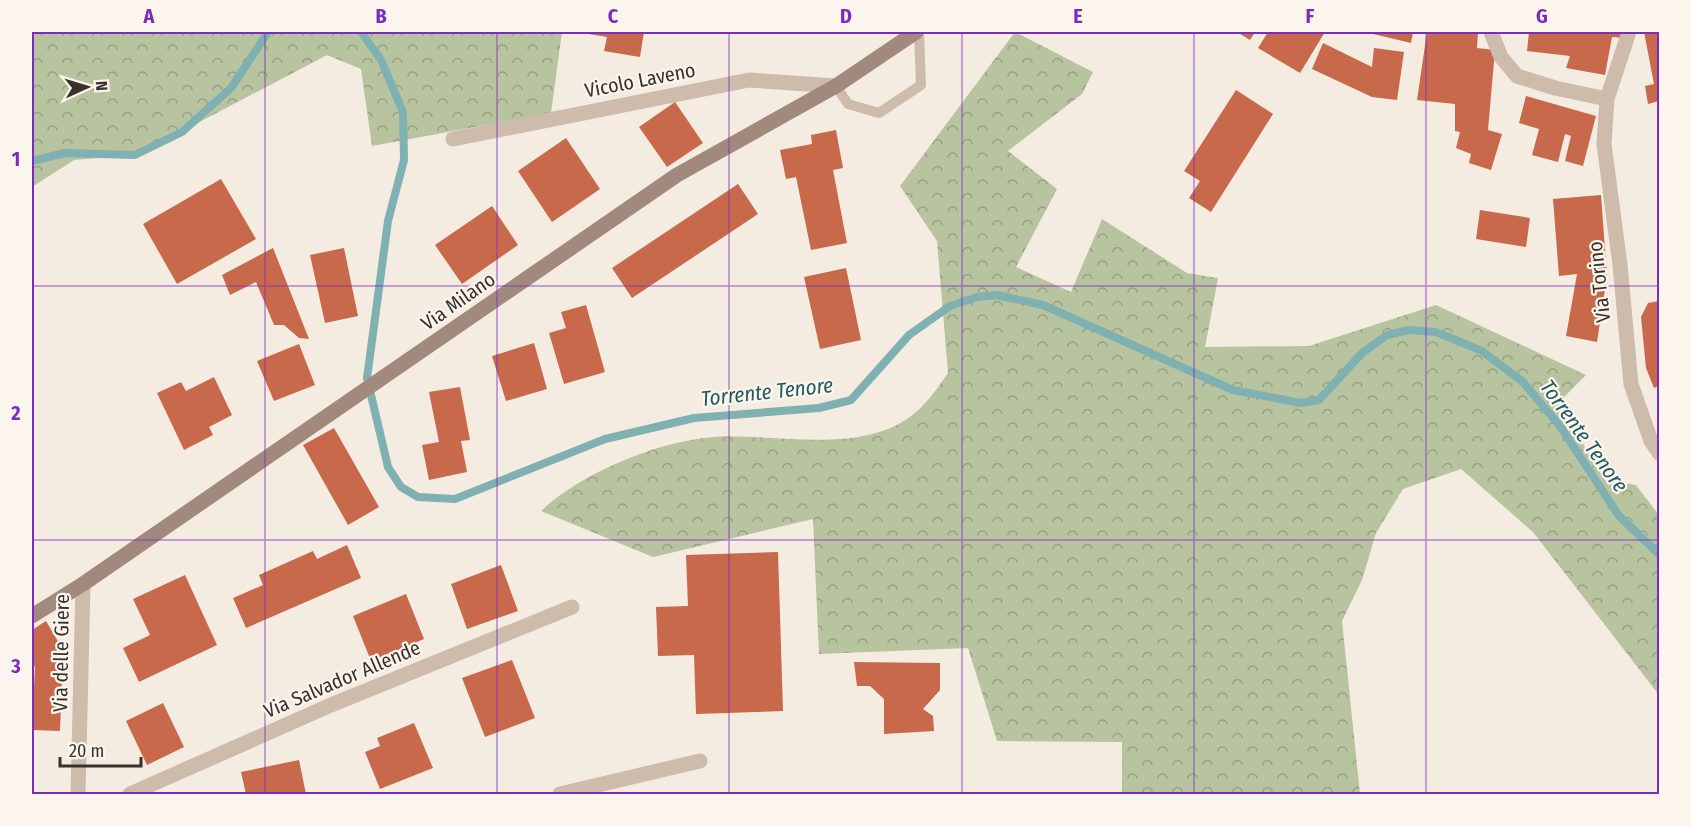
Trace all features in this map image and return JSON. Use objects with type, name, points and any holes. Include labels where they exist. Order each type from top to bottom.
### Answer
[{"type":"street","name":"Via Milano","points":[[32,616],[84,584],[678,175],[836,86],[917,32]]},
{"type":"street","points":[[1491,32],[1501,57],[1517,76],[1555,88],[1607,99]]},
{"type":"street","name":"Via Torino","points":[[1629,32],[1607,99],[1604,144],[1620,265],[1631,384],[1651,441],[1659,454]]},
{"type":"street","name":"Vicolo Laveno","points":[[453,139],[749,80],[836,86]]},
{"type":"street","name":"Via delle Giere","points":[[78,795],[84,584]]},
{"type":"street","name":"Via Salvador Allende","points":[[130,795],[331,705],[572,607]]},
{"type":"street","points":[[560,795],[700,761]]},
{"type":"lane","points":[[836,86],[848,104],[879,113],[921,84],[917,32]]},
{"type":"green space","points":[[32,32],[562,32],[551,113],[372,146],[361,69],[327,55],[137,155],[74,160],[32,187]]},
{"type":"green space","points":[[1015,32],[1093,72],[1082,94],[1008,151],[1057,189],[1016,267],[1071,292],[1102,219],[1187,273],[1218,278],[1205,347],[1309,346],[1436,305],[1586,375],[1558,403],[1605,480],[1636,485],[1659,515],[1659,695],[1533,532],[1461,469],[1403,489],[1376,533],[1362,580],[1342,621],[1360,794],[1122,794],[1122,742],[997,741],[968,648],[819,654],[813,519],[653,557],[541,511],[577,484],[599,472],[645,452],[669,445],[714,437],[815,440],[865,436],[889,429],[921,408],[948,373],[937,241],[900,186]]},
{"type":"building","points":[[590,32],[644,32],[640,57],[604,51],[607,37],[589,34]]},
{"type":"building","points":[[1237,32],[1255,32],[1250,40]]},
{"type":"building","points":[[1268,32],[1325,32],[1300,73],[1258,48]]},
{"type":"building","points":[[1365,32],[1413,32],[1411,43]]},
{"type":"building","points":[[1427,32],[1478,32],[1477,48],[1495,50],[1488,130],[1502,134],[1491,170],[1469,163],[1471,154],[1456,148],[1460,132],[1455,131],[1455,104],[1417,100]]},
{"type":"building","points":[[1529,32],[1624,32],[1625,38],[1612,37],[1605,75],[1566,68],[1570,56],[1527,51]]},
{"type":"building","points":[[1644,32],[1659,32],[1659,101],[1648,104],[1645,86],[1654,84]]},
{"type":"building","points":[[1323,43],[1372,67],[1374,48],[1404,52],[1397,100],[1372,97],[1312,69]]},
{"type":"building","points":[[1236,90],[1273,114],[1211,212],[1189,198],[1200,181],[1184,171]]},
{"type":"building","points":[[1526,96],[1596,116],[1583,166],[1565,161],[1571,136],[1565,134],[1558,162],[1532,155],[1539,129],[1519,123]]},
{"type":"building","points":[[675,102],[703,143],[667,167],[639,127]]},
{"type":"building","points":[[836,130],[843,168],[833,170],[847,243],[811,250],[796,177],[786,179],[780,150],[812,144],[811,135]]},
{"type":"building","points":[[566,138],[600,189],[552,222],[518,171]]},
{"type":"building","points":[[221,179],[256,239],[177,284],[143,224]]},
{"type":"building","points":[[738,184],[758,214],[632,298],[612,268]]},
{"type":"building","points":[[1601,195],[1607,276],[1597,342],[1566,336],[1577,274],[1559,276],[1553,199]]},
{"type":"building","points":[[492,206],[518,245],[462,284],[435,245]]},
{"type":"building","points":[[1480,210],[1530,218],[1526,247],[1476,239]]},
{"type":"building","points":[[273,248],[309,339],[299,338],[284,325],[274,325],[256,282],[230,295],[222,275]]},
{"type":"building","points":[[344,248],[358,316],[325,323],[310,255]]},
{"type":"building","points":[[846,268],[861,340],[820,349],[804,277]]},
{"type":"building","points":[[1659,301],[1659,386],[1654,388],[1646,368],[1641,317],[1648,303]]},
{"type":"building","points":[[586,305],[605,372],[564,384],[549,333],[566,328],[561,312]]},
{"type":"building","points":[[534,343],[547,389],[506,401],[492,356]]},
{"type":"building","points":[[299,344],[315,385],[274,401],[257,361]]},
{"type":"building","points":[[214,377],[232,415],[209,427],[213,435],[184,450],[157,393],[181,382],[186,391]]},
{"type":"building","points":[[460,387],[470,440],[461,441],[467,472],[429,480],[422,445],[439,442],[429,392]]},
{"type":"building","points":[[334,428],[379,507],[348,525],[303,445]]},
{"type":"building","points":[[347,545],[361,578],[246,628],[233,598],[263,585],[259,575],[313,551],[317,559]]},
{"type":"building","points":[[778,552],[783,711],[696,714],[694,655],[658,656],[656,607],[688,606],[686,555]]},
{"type":"building","points":[[501,565],[518,611],[467,629],[451,584]]},
{"type":"building","points":[[185,575],[217,645],[139,682],[123,648],[150,635],[133,599]]},
{"type":"building","points":[[406,594],[424,639],[371,661],[353,616]]},
{"type":"building","points":[[46,621],[63,650],[60,731],[32,730],[35,666],[32,668],[32,630]]},
{"type":"building","points":[[512,660],[535,718],[485,737],[462,678]]},
{"type":"building","points":[[854,662],[940,663],[940,690],[923,709],[933,716],[934,731],[884,734],[884,699],[870,686],[857,686]]},
{"type":"building","points":[[163,703],[184,747],[147,765],[126,721]]},
{"type":"building","points":[[414,723],[433,768],[380,789],[365,752],[380,746],[377,738]]},
{"type":"building","points":[[299,760],[306,794],[246,794],[241,772]]},
{"type":"waterway","name":"Torrente Tenore","points":[[32,161],[65,153],[135,155],[182,132],[231,88],[268,32]]},
{"type":"waterway","name":"Torrente Tenore","points":[[361,32],[381,60],[403,112],[404,160],[388,221],[367,378],[388,467],[401,487],[418,497],[455,499],[605,439],[694,418],[819,408],[851,400],[909,335],[950,306],[977,297],[997,295],[1043,305],[1233,390],[1301,403],[1319,400],[1362,353],[1387,335],[1409,330],[1436,332],[1482,351],[1523,382],[1560,426],[1619,516],[1660,555]]}]
